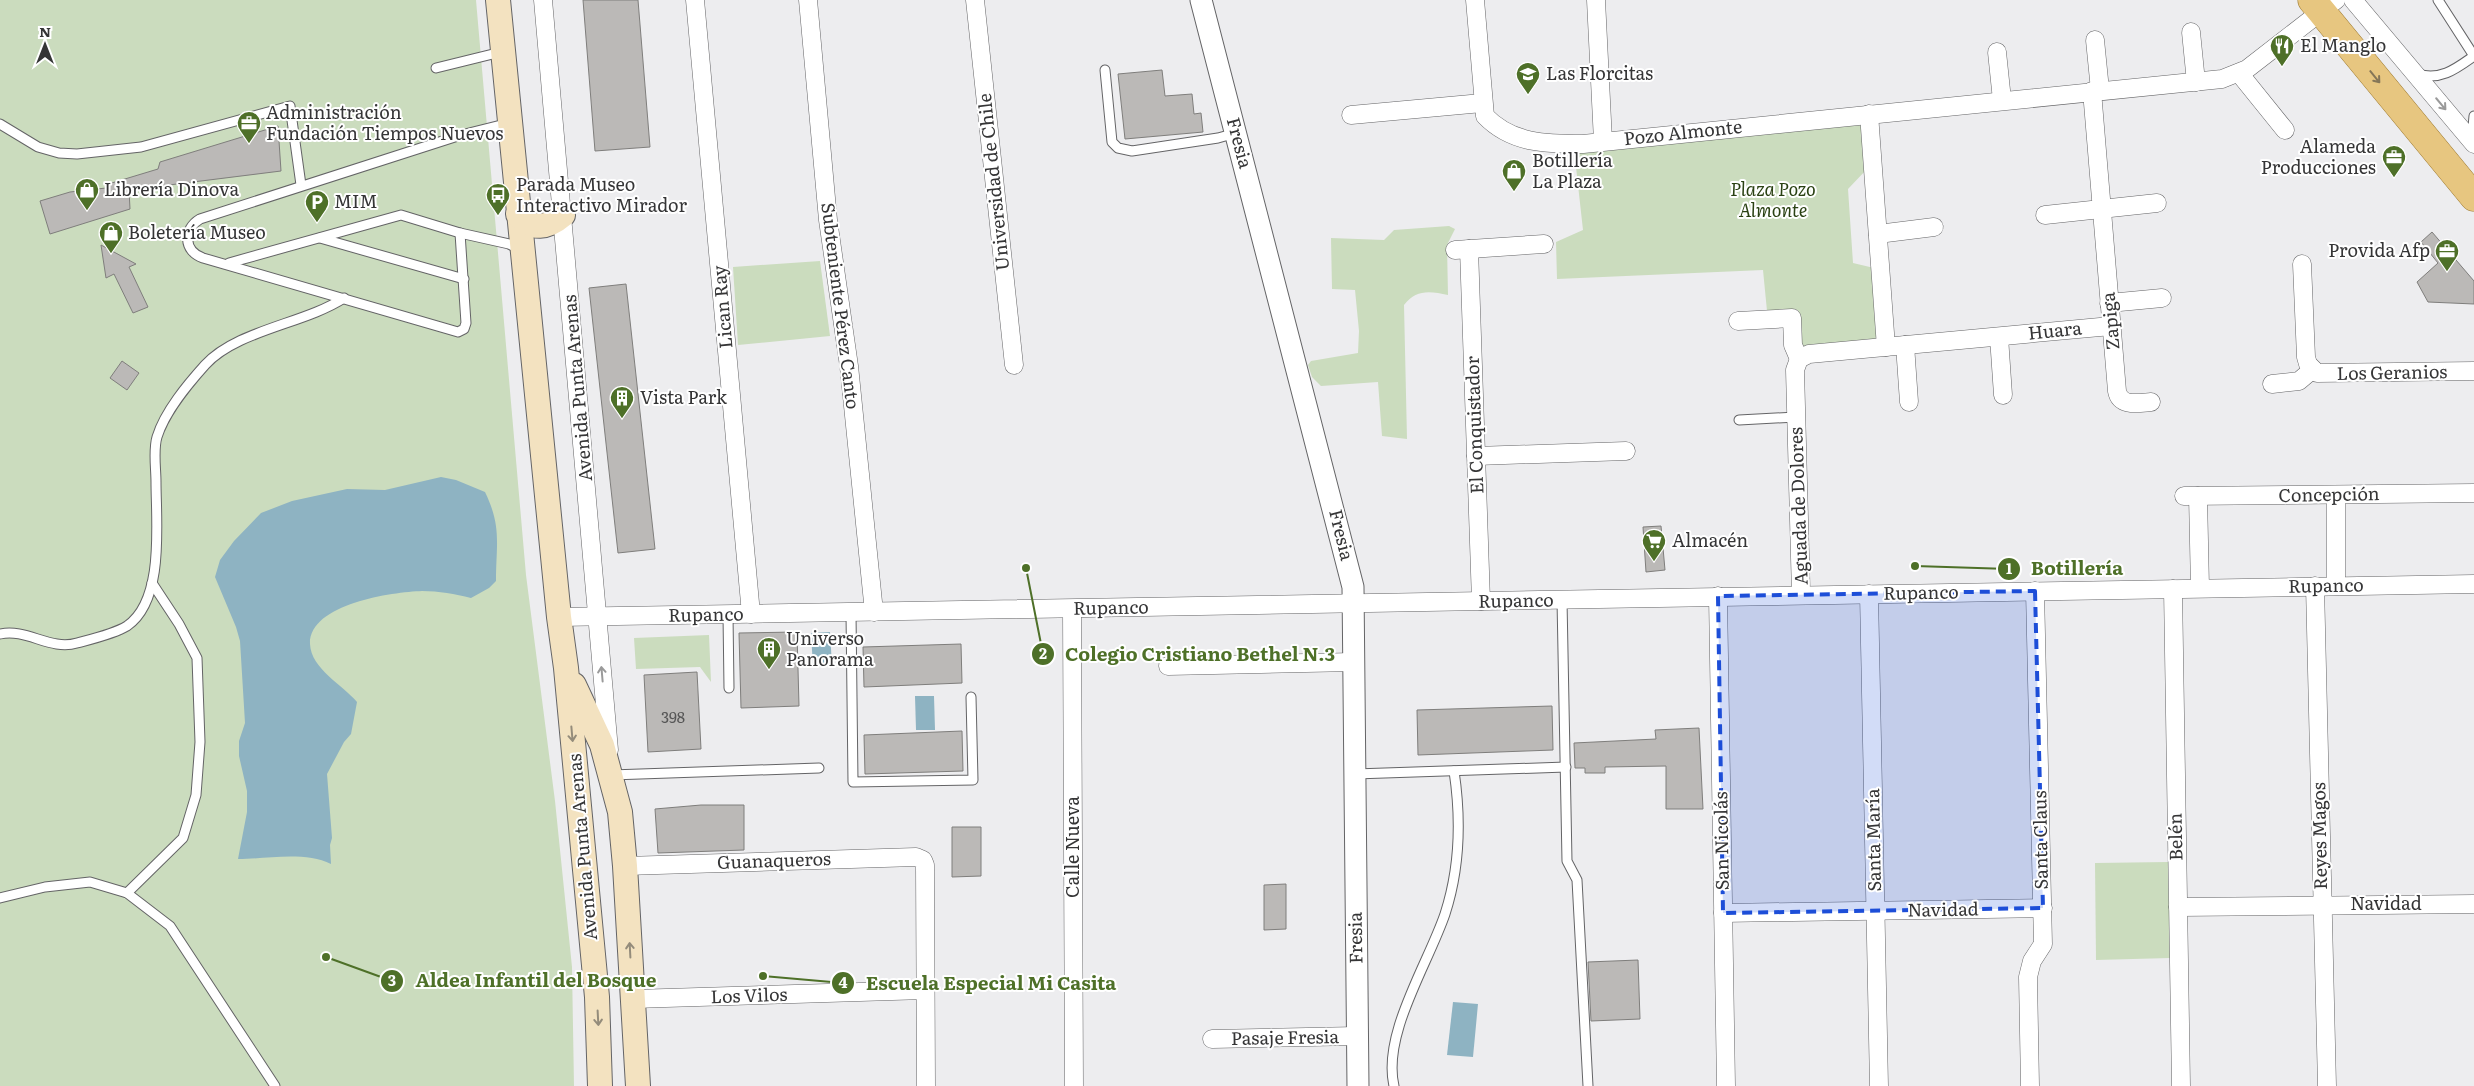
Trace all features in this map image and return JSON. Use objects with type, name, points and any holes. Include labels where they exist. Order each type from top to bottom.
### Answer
[{"type":"main road","name":"Avenida Punta Arenas","points":[[498,0],[558,617],[566,668],[597,997],[600,1086]]},
{"type":"main road","points":[[2323,4],[2474,197]]},
{"type":"main road","points":[[518,214],[529,223],[543,226],[553,223],[564,215]]},
{"type":"main road","name":"Avenida Punta Arenas","points":[[566,668],[598,734],[620,812],[638,1086]]},
{"type":"street","name":"Avenida Punta Arenas","points":[[543,0],[564,215],[611,775]]},
{"type":"street","name":"Lican Ray","points":[[695,0],[751,614]]},
{"type":"street","name":"Subteniente Pérez Canto","points":[[808,0],[828,220],[849,366],[874,612]]},
{"type":"street","name":"Universidad de Chile","points":[[975,0],[1014,365]]},
{"type":"street","name":"Fresia","points":[[1201,0],[1350,571],[1353,604],[1354,662],[1358,1086]]},
{"type":"street","points":[[1350,115],[1482,103],[1474,0]]},
{"type":"street","points":[[1596,0],[1603,141]]},
{"type":"street","points":[[2353,0],[2473,143]]},
{"type":"street","name":"Pozo Almonte","points":[[1482,103],[1485,116],[1489,120],[1527,141],[1550,144],[1603,141],[2222,79],[2240,73],[2323,4]]},
{"type":"street","points":[[2191,32],[2196,82]]},
{"type":"street","points":[[2095,40],[2096,91]]},
{"type":"street","points":[[1998,52],[2002,100]]},
{"type":"street","points":[[2240,73],[2285,130]]},
{"type":"street","name":"Zapiga","points":[[2096,91],[2102,209],[2118,396],[2125,403],[2151,402]]},
{"type":"street","points":[[1869,114],[1886,347]]},
{"type":"street","points":[[2045,215],[2157,203]]},
{"type":"street","points":[[1878,234],[1934,227]]},
{"type":"street","name":"El Conquistador","points":[[1481,601],[1476,456],[1462,250],[1544,244]]},
{"type":"street","name":"Los Geranios","points":[[2302,264],[2306,357],[2312,370],[2322,374],[2474,371]]},
{"type":"street","points":[[2109,304],[2162,298]]},
{"type":"street","points":[[1738,321],[1792,318],[1793,345],[1799,359]]},
{"type":"street","name":"Huara","points":[[1799,359],[1809,354],[2111,326]]},
{"type":"street","points":[[1999,336],[2004,395]]},
{"type":"street","points":[[1905,345],[1909,402]]},
{"type":"street","name":"Aguada de Dolores","points":[[1799,359],[1795,370],[1801,594]]},
{"type":"street","name":"Los Geranios","points":[[2272,384],[2299,381],[2312,370]]},
{"type":"street","points":[[1476,456],[1626,451]]},
{"type":"street","name":"Concepción","points":[[2200,588],[2191,496],[2474,493]]},
{"type":"street","points":[[2336,494],[2336,586]]},
{"type":"street","name":"Rupanco","points":[[558,617],[1353,604],[1801,594],[2474,584]]},
{"type":"street","name":"Reyes Magos","points":[[2315,586],[2327,1086]]},
{"type":"street","name":"Belén","points":[[2173,589],[2181,1086]]},
{"type":"street","name":"Santa Claus","points":[[2030,1086],[2028,977],[2032,961],[2043,944],[2035,591]]},
{"type":"street","name":"Santa María","points":[[1869,594],[1879,1086]]},
{"type":"street","name":"San Nicolás","points":[[1718,596],[1726,1086]]},
{"type":"street","name":"Calle Nueva","points":[[1072,609],[1074,1086]]},
{"type":"street","points":[[1168,666],[1354,662]]},
{"type":"street","name":"Guanaqueros","points":[[625,866],[916,857],[923,860],[925,865],[925,990]]},
{"type":"street","name":"Navidad","points":[[2178,907],[2474,904]]},
{"type":"street","name":"Navidad","points":[[1723,913],[2043,908]]},
{"type":"street","points":[[925,990],[926,1086]]},
{"type":"street","name":"Los Vilos","points":[[633,999],[925,990]]},
{"type":"street","name":"Pasaje Fresia","points":[[1212,1039],[1357,1036]]},
{"type":"lane","points":[[2413,72],[2431,76],[2441,75],[2456,69],[2474,56],[2438,0]]},
{"type":"lane","points":[[436,68],[503,52]]},
{"type":"lane","points":[[1105,70],[1112,142],[1118,148],[1132,151],[1218,138],[1236,133]]},
{"type":"lane","points":[[0,124],[38,147],[59,153],[77,154],[141,147],[290,106],[301,185]]},
{"type":"lane","points":[[2473,143],[2471,132],[2474,116]]},
{"type":"lane","points":[[460,233],[466,326],[458,332],[227,263],[197,256],[192,251],[187,239],[190,227],[200,219],[461,135],[510,123]]},
{"type":"lane","points":[[227,263],[401,215],[460,233],[509,244],[522,250]]},
{"type":"lane","points":[[320,238],[464,278]]},
{"type":"lane","points":[[0,634],[11,631],[56,644],[75,644],[127,626],[141,613],[152,583],[157,554],[156,438],[169,414],[206,364],[227,346],[327,309],[344,298]]},
{"type":"lane","name":"Aguada de Dolores","points":[[1739,420],[1796,417]]},
{"type":"lane","points":[[127,893],[183,838],[196,795],[199,760],[200,694],[198,658],[179,624],[152,583]]},
{"type":"lane","points":[[1562,600],[1567,861],[1577,880],[1588,1086]]},
{"type":"lane","points":[[851,613],[853,782],[972,780],[972,697]]},
{"type":"lane","points":[[728,615],[730,688]]},
{"type":"lane","points":[[1355,774],[1566,767]]},
{"type":"lane","points":[[611,775],[819,768]]},
{"type":"lane","points":[[1394,1086],[1392,1068],[1396,1036],[1445,913],[1452,886],[1458,832],[1454,771]]},
{"type":"lane","points":[[0,898],[45,887],[90,882],[127,893],[170,926],[275,1086]]},
{"type":"highlighted area","points":[[2035,591],[2043,908],[1723,913],[1718,596]]},
{"type":"green space","points":[[0,0],[476,0],[526,575],[555,801],[572,967],[574,1086],[0,1086]]},
{"type":"green space","name":"Plaza Pozo Almonte","points":[[1862,125],[1867,169],[1848,189],[1853,263],[1874,268],[1879,334],[1869,345],[1801,348],[1798,310],[1767,311],[1763,270],[1557,279],[1556,242],[1583,230],[1574,149],[1784,129]]},
{"type":"green space","points":[[1449,226],[1455,229],[1447,245],[1448,295],[1424,292],[1413,296],[1404,305],[1407,439],[1382,436],[1378,382],[1321,386],[1312,377],[1308,365],[1311,361],[1358,353],[1359,331],[1355,290],[1332,289],[1331,238],[1384,240],[1394,230]]},
{"type":"green space","points":[[820,261],[830,336],[738,345],[733,267]]},
{"type":"green space","points":[[709,635],[711,682],[700,667],[636,669],[634,638]]},
{"type":"green space","points":[[2168,862],[2170,958],[2096,960],[2095,863]]},
{"type":"water","points":[[441,477],[456,480],[485,492],[496,526],[496,581],[489,588],[471,598],[428,591],[392,594],[354,603],[337,610],[323,619],[313,630],[310,644],[312,653],[322,669],[357,702],[351,734],[344,742],[327,774],[332,838],[330,845],[331,864],[321,860],[298,857],[238,859],[247,812],[247,791],[239,756],[239,741],[245,723],[240,641],[215,577],[220,560],[234,541],[261,513],[292,501],[347,489],[385,490]]},
{"type":"water","points":[[830,632],[832,666],[813,667],[811,633]]},
{"type":"water","points":[[915,696],[934,696],[935,730],[916,730]]},
{"type":"water","points":[[1453,1002],[1478,1004],[1473,1057],[1447,1055]]},
{"type":"building","points":[[583,0],[638,0],[650,147],[595,151]]},
{"type":"building","points":[[1162,70],[1165,96],[1192,94],[1194,114],[1201,113],[1203,132],[1125,139],[1118,74]]},
{"type":"building","name":"Administración Fundación Tiempos Nuevos","points":[[278,126],[281,171],[129,190],[130,209],[50,234],[40,201],[70,192],[106,188],[105,185],[158,169],[160,162]]},
{"type":"building","name":"Provida Afp","points":[[2432,232],[2474,281],[2474,304],[2428,302],[2417,282],[2438,263],[2421,242]]},
{"type":"building","points":[[101,245],[136,264],[129,267],[148,307],[133,313],[114,274],[106,278]]},
{"type":"building","name":"Vista Park","points":[[626,284],[655,549],[618,553],[589,288]]},
{"type":"building","points":[[122,361],[139,373],[127,390],[110,378]]},
{"type":"building","points":[[1661,526],[1665,570],[1646,572],[1643,527]]},
{"type":"building","name":"Universo Panorama","points":[[797,632],[799,706],[741,708],[739,633]]},
{"type":"building","points":[[961,644],[962,683],[864,687],[863,647]]},
{"type":"building","points":[[697,672],[701,749],[648,752],[644,675]]},
{"type":"building","points":[[1552,706],[1553,750],[1418,755],[1417,710]]},
{"type":"building","points":[[1699,728],[1703,809],[1666,809],[1666,766],[1605,767],[1605,773],[1585,773],[1585,768],[1575,768],[1574,743],[1656,739],[1655,730]]},
{"type":"building","points":[[962,731],[963,771],[865,774],[864,735]]},
{"type":"building","points":[[701,805],[744,805],[744,850],[658,853],[655,809]]},
{"type":"building","points":[[952,827],[981,827],[981,876],[952,877]]},
{"type":"building","points":[[1286,884],[1286,929],[1264,930],[1264,885]]},
{"type":"building","points":[[1638,960],[1640,1019],[1591,1021],[1588,962]]},
{"type":"place","name":"El Manglo","points":[[2282,67]]},
{"type":"place","name":"Las Florcitas","points":[[1528,95]]},
{"type":"place","name":"Administración Fundación Tiempos Nuevos","points":[[249,144]]},
{"type":"place","name":"Alameda Producciones","points":[[2394,178]]},
{"type":"place","name":"Botillería La Plaza","points":[[1514,192]]},
{"type":"place","name":"Librería Dinova","points":[[87,211]]},
{"type":"place","name":"Parada Museo Interactivo Mirador","points":[[498,216]]},
{"type":"place","name":"MIM","points":[[317,223]]},
{"type":"place","name":"Boletería Museo","points":[[111,254]]},
{"type":"place","name":"Provida Afp","points":[[2447,272]]},
{"type":"place","name":"Vista Park","points":[[622,419]]},
{"type":"place","name":"Almacén","points":[[1654,562]]},
{"type":"place","name":"Botillería","points":[[1915,566]]},
{"type":"place","name":"Colegio Cristiano Bethel N.3","points":[[1026,568]]},
{"type":"place","name":"Universo Panorama","points":[[769,670]]},
{"type":"place","name":"Aldea Infantil del Bosque","points":[[326,957]]},
{"type":"place","name":"Escuela Especial Mi Casita","points":[[763,976]]}]
